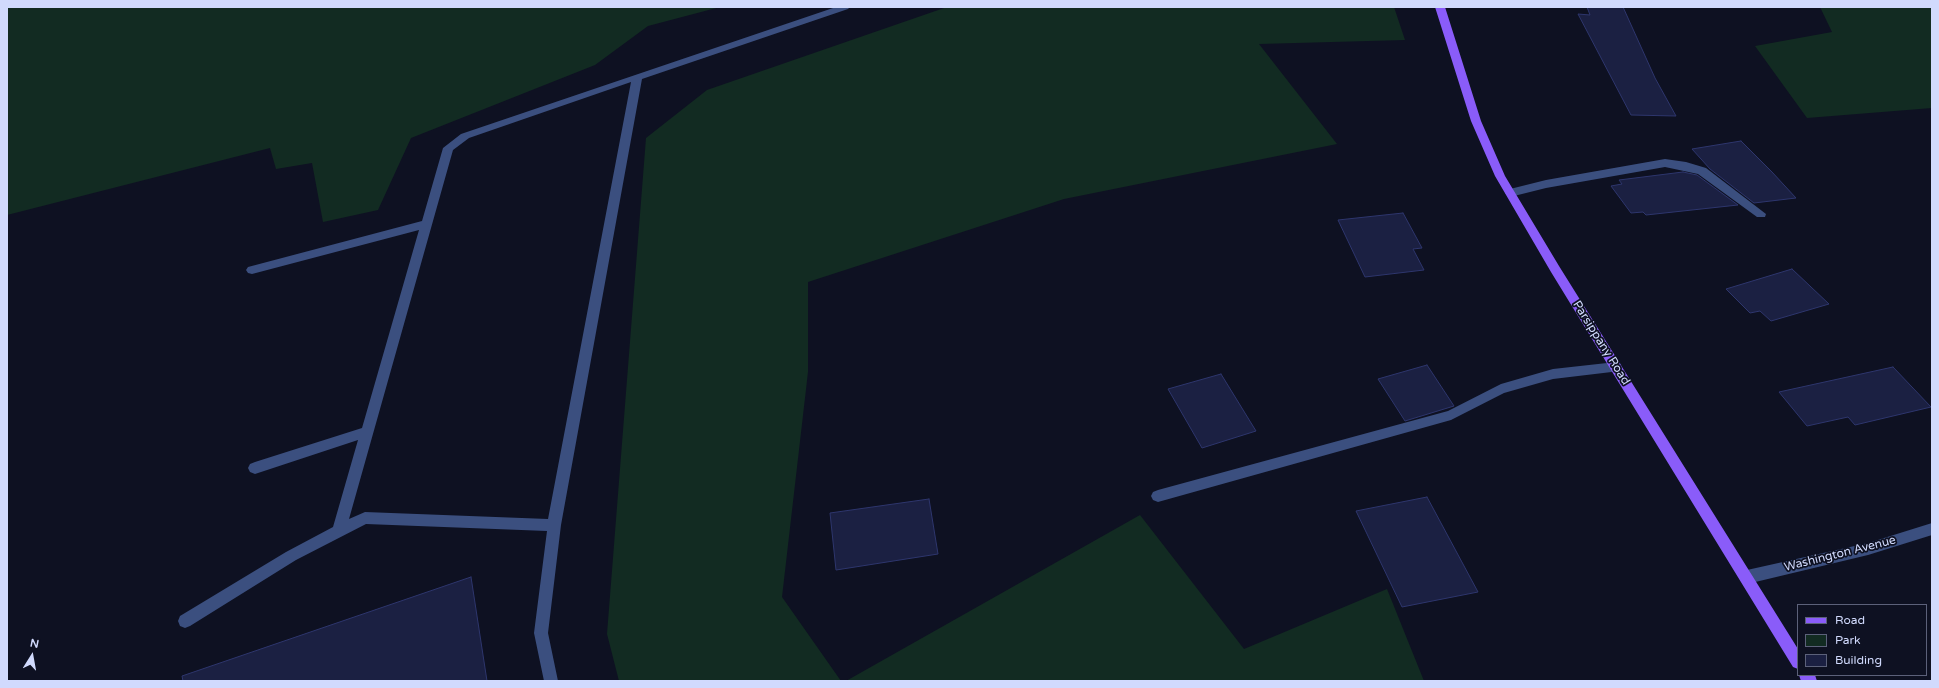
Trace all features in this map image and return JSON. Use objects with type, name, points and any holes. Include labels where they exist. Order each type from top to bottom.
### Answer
[{"type":"main road","name":"Parsippany Road","points":[[1440,7],[1476,121],[1500,176],[1797,660]]},
{"type":"street","points":[[339,531],[448,148],[464,136],[845,7]]},
{"type":"street","points":[[551,681],[541,633],[554,525],[637,78]]},
{"type":"street","points":[[1510,193],[1546,184],[1665,163],[1686,166],[1702,171],[1761,214]]},
{"type":"street","points":[[252,270],[427,224]]},
{"type":"street","points":[[1158,496],[1451,415],[1501,389],[1553,374],[1616,367]]},
{"type":"street","points":[[255,468],[367,432]]},
{"type":"street","points":[[185,621],[291,556],[365,518],[554,525]]},
{"type":"street","name":"Washington Avenue","points":[[1747,577],[1868,549],[1932,529]]},
{"type":"green space","points":[[7,7],[720,7],[648,26],[595,65],[411,138],[378,210],[323,222],[312,163],[276,169],[270,148],[7,215]]},
{"type":"green space","points":[[947,7],[1394,7],[1405,40],[1259,44],[1337,144],[1064,199],[808,282],[808,372],[782,597],[841,681],[619,681],[607,634],[646,138],[707,90]]},
{"type":"green space","points":[[1820,7],[1932,7],[1932,108],[1807,118],[1755,46],[1832,32]]},
{"type":"green space","points":[[1140,515],[1244,649],[1387,589],[1424,681],[846,681]]},
{"type":"building","points":[[1587,7],[1623,7],[1655,78],[1676,116],[1631,115],[1578,14],[1590,15]]},
{"type":"building","points":[[1741,141],[1796,198],[1754,203],[1710,169],[1692,149]]},
{"type":"building","points":[[1683,172],[1697,175],[1738,205],[1646,215],[1643,212],[1631,213],[1611,186],[1622,184],[1619,180]]},
{"type":"building","points":[[1403,213],[1422,248],[1413,249],[1424,270],[1365,277],[1338,220]]},
{"type":"building","points":[[1792,269],[1829,304],[1771,321],[1760,311],[1750,313],[1726,289]]},
{"type":"building","points":[[1427,365],[1454,406],[1405,421],[1378,379]]},
{"type":"building","points":[[1893,367],[1931,407],[1855,425],[1848,417],[1807,426],[1779,392]]},
{"type":"building","points":[[1221,374],[1256,431],[1202,448],[1168,389]]},
{"type":"building","points":[[1427,497],[1478,592],[1402,607],[1356,511]]},
{"type":"building","points":[[929,499],[938,554],[836,570],[830,513]]},
{"type":"building","points":[[471,577],[487,681],[183,681],[182,676]]}]
